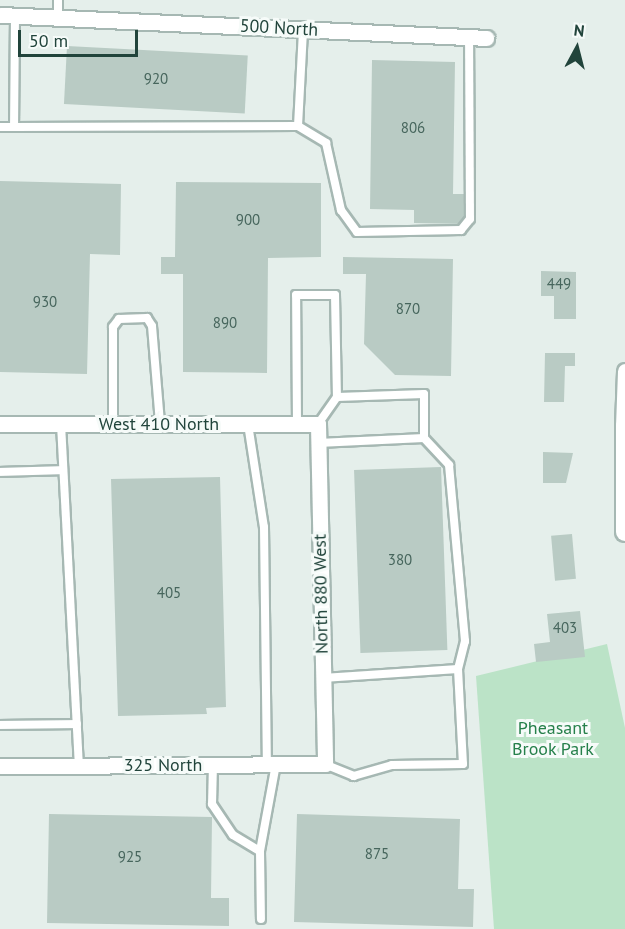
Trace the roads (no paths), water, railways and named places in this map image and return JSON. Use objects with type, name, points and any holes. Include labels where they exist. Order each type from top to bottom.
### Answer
[{"type":"street","name":"500 North","points":[[7,16],[486,38]]},
{"type":"street","points":[[625,371],[625,532]]},
{"type":"street","name":"West 410 North","points":[[0,424],[318,424]]},
{"type":"street","name":"North 880 West","points":[[318,424],[325,764]]},
{"type":"street","name":"325 North","points":[[0,766],[325,764]]},
{"type":"lane","points":[[58,0],[58,18]]},
{"type":"lane","points":[[7,16],[14,127]]},
{"type":"lane","points":[[298,126],[303,30]]},
{"type":"lane","points":[[0,127],[298,126],[326,143],[345,221],[357,232],[461,230],[470,219],[469,37]]},
{"type":"lane","points":[[297,424],[296,295],[335,295],[337,397],[318,424]]},
{"type":"lane","points":[[112,424],[113,327],[119,319],[147,318],[152,326],[160,424]]},
{"type":"lane","points":[[325,764],[354,776],[392,765],[463,764],[458,669],[465,640],[449,465],[424,438],[424,394],[337,397]]},
{"type":"lane","points":[[61,424],[79,765]]},
{"type":"lane","points":[[248,424],[264,527],[272,764],[260,851],[261,919]]},
{"type":"lane","points":[[318,443],[424,438]]},
{"type":"lane","points":[[0,471],[63,470]]},
{"type":"lane","points":[[323,678],[458,669]]},
{"type":"lane","points":[[0,725],[77,724]]},
{"type":"lane","points":[[213,764],[212,804],[233,835],[260,851]]},
{"type":"park label","name":"Pheasant Brook Park","points":[[553,739]]}]
